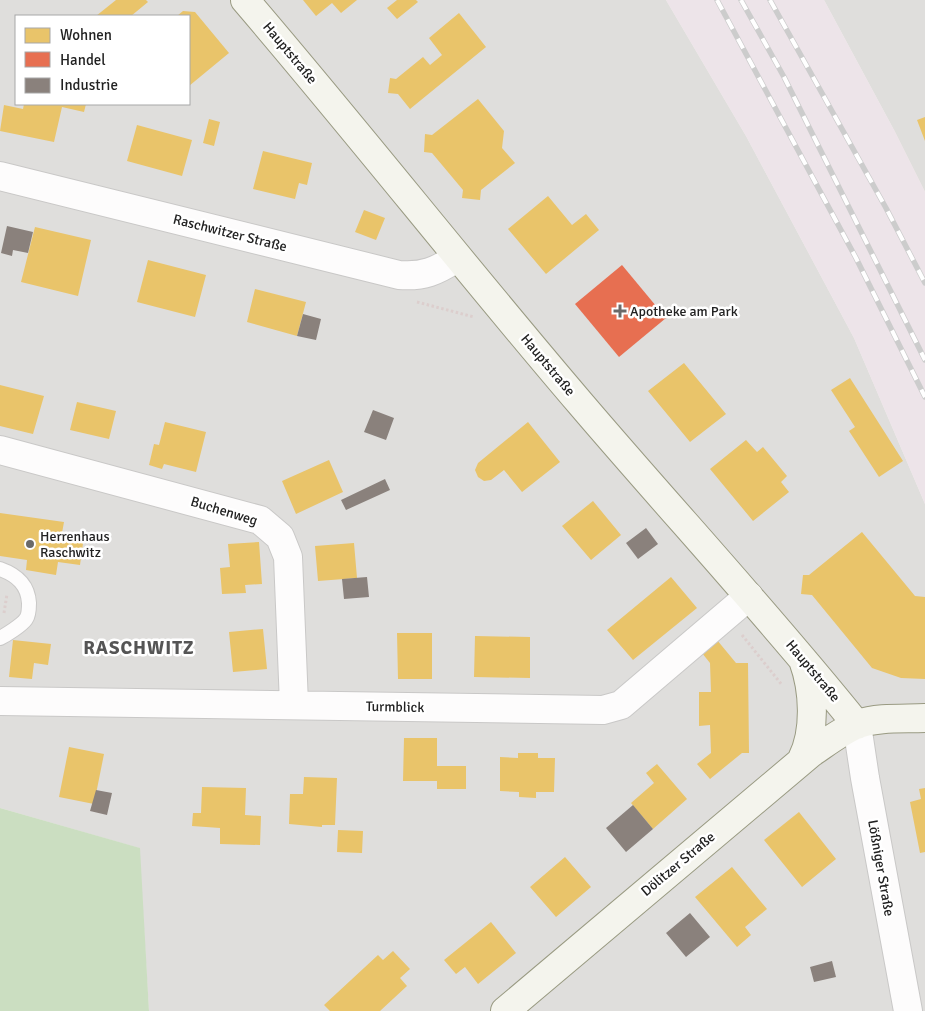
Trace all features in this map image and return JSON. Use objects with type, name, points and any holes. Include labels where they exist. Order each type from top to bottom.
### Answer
[{"type":"main road","name":"Hauptstraße","points":[[245,0],[297,60],[457,258],[581,404],[802,656],[857,725]]},
{"type":"main road","points":[[802,656],[809,681],[811,704],[809,735],[806,751],[802,759]]},
{"type":"main road","name":"Dölitzer Straße","points":[[505,1011],[802,759],[857,725],[879,720],[925,718]]},
{"type":"street","name":"Raschwitzer Straße","points":[[0,176],[399,275],[414,276],[430,273],[457,258]]},
{"type":"street","name":"Buchenweg","points":[[0,450],[260,520],[280,537],[288,557],[294,704]]},
{"type":"street","name":"Turmblick","points":[[0,701],[603,710],[621,705],[749,596]]},
{"type":"street","name":"Lößniger Straße","points":[[857,725],[864,778],[908,1011]]},
{"type":"lane","points":[[0,638],[26,619],[29,608],[29,597],[25,587],[18,578],[5,571]]},
{"type":"path","points":[[409,300],[474,317]]},
{"type":"path","points":[[0,638],[5,571]]},
{"type":"path","points":[[741,634],[787,690]]},
{"type":"shaded area","points":[[0,0],[666,0],[746,136],[854,338],[925,504],[925,1011],[149,1011],[139,848],[0,808]]},
{"type":"shaded area","points":[[666,0],[824,0],[894,130],[925,192],[925,504],[854,338],[746,136]]},
{"type":"shaded area","points":[[824,0],[925,0],[925,192],[894,130]]},
{"type":"green space","points":[[0,808],[140,848],[149,1011],[0,1011]]},
{"type":"building: Wohnen","points":[[116,0],[146,0],[148,2],[132,15],[97,15]]},
{"type":"building: Wohnen","points":[[303,0],[357,0],[341,13],[332,3],[316,16]]},
{"type":"building: Wohnen","points":[[397,0],[416,0],[418,2],[397,19],[387,8]]},
{"type":"building: Wohnen","points":[[183,11],[195,12],[229,53],[190,85],[190,15],[178,15]]},
{"type":"building: Wohnen","points":[[459,13],[486,47],[410,109],[398,94],[388,93],[390,78],[396,79],[423,57],[430,65],[442,55],[429,38]]},
{"type":"building: Wohnen","points":[[478,99],[504,131],[502,148],[515,163],[481,190],[480,200],[462,198],[463,190],[432,153],[424,152],[425,134],[432,135]]},
{"type":"building: Wohnen","points":[[4,105],[23,109],[24,105],[86,105],[84,112],[62,107],[54,142],[0,131]]},
{"type":"building: Wohnen","points":[[925,117],[925,141],[917,120]]},
{"type":"building: Wohnen","points":[[209,119],[220,122],[214,146],[203,143]]},
{"type":"building: Wohnen","points":[[137,125],[192,140],[182,176],[127,161]]},
{"type":"building: Wohnen","points":[[263,151],[312,163],[307,185],[299,183],[295,199],[253,189]]},
{"type":"building: Wohnen","points":[[548,196],[572,225],[586,214],[599,230],[546,274],[508,229]]},
{"type":"building: Wohnen","points":[[364,210],[385,218],[376,240],[355,232]]},
{"type":"building: Wohnen","points":[[35,227],[91,240],[78,296],[21,282]]},
{"type":"building: Wohnen","points":[[148,260],[206,275],[195,317],[137,302]]},
{"type":"building: Wohnen","points":[[255,289],[306,302],[297,336],[247,322]]},
{"type":"building: Wohnen","points":[[684,363],[726,414],[690,442],[648,391]]},
{"type":"building: Wohnen","points":[[850,378],[903,461],[879,477],[849,431],[855,427],[831,390]]},
{"type":"building: Wohnen","points":[[0,385],[44,396],[33,434],[0,426]]},
{"type":"building: Wohnen","points":[[77,402],[116,411],[109,439],[70,430]]},
{"type":"building: Wohnen","points":[[165,422],[206,432],[196,472],[164,464],[162,469],[149,465],[154,444],[159,445]]},
{"type":"building: Wohnen","points":[[528,422],[560,462],[522,492],[504,470],[491,480],[484,481],[478,477],[475,470],[478,463]]},
{"type":"building: Wohnen","points":[[746,440],[757,452],[763,447],[787,476],[781,482],[789,492],[753,521],[710,469]]},
{"type":"building: Wohnen","points":[[329,460],[343,492],[296,514],[282,481]]},
{"type":"building: Wohnen","points":[[593,501],[621,535],[591,560],[562,526]]},
{"type":"building: Wohnen","name":"Herrenhaus Raschwitz","points":[[0,513],[64,522],[62,533],[84,536],[80,565],[58,562],[56,575],[26,570],[27,560],[0,556]]},
{"type":"building: Wohnen","points":[[862,532],[915,596],[925,597],[925,679],[901,678],[872,668],[812,595],[801,594],[803,575],[809,575]]},
{"type":"building: Wohnen","points":[[259,542],[262,584],[245,585],[246,593],[222,594],[220,568],[230,567],[228,544]]},
{"type":"building: Wohnen","points":[[354,543],[357,578],[318,581],[315,546]]},
{"type":"building: Wohnen","points":[[671,577],[697,608],[633,660],[607,630]]},
{"type":"building: Wohnen","points":[[263,629],[267,669],[233,672],[229,632]]},
{"type":"building: Wohnen","points":[[397,633],[432,633],[432,679],[398,679]]},
{"type":"building: Wohnen","points":[[475,636],[530,637],[530,678],[474,677]]},
{"type":"building: Wohnen","points":[[13,640],[51,644],[48,665],[34,663],[32,679],[9,677]]},
{"type":"building: Wohnen","points":[[717,640],[736,663],[748,663],[749,753],[742,753],[710,779],[697,764],[711,753],[710,725],[699,726],[699,692],[711,692],[710,663],[702,653]]},
{"type":"building: Wohnen","points":[[404,738],[437,738],[437,766],[466,766],[466,789],[437,789],[437,781],[403,781]]},
{"type":"building: Wohnen","points":[[69,747],[104,754],[94,804],[59,797]]},
{"type":"building: Wohnen","points":[[518,753],[538,753],[538,758],[555,758],[554,792],[536,792],[536,798],[519,797],[519,792],[500,791],[500,757],[518,758]]},
{"type":"building: Wohnen","points":[[657,764],[687,799],[653,829],[631,803],[654,783],[646,773]]},
{"type":"building: Wohnen","points":[[304,777],[337,778],[335,825],[322,825],[322,827],[289,824],[290,794],[303,794]]},
{"type":"building: Wohnen","points":[[202,787],[246,788],[245,815],[261,816],[260,845],[220,844],[220,828],[192,826],[193,813],[201,813]]},
{"type":"building: Wohnen","points":[[925,788],[925,852],[920,853],[910,802],[921,799],[919,789]]},
{"type":"building: Wohnen","points":[[799,812],[836,859],[802,887],[764,840]]},
{"type":"building: Wohnen","points":[[338,830],[363,831],[362,853],[337,852]]},
{"type":"building: Wohnen","points":[[565,857],[591,887],[556,917],[530,887]]},
{"type":"building: Wohnen","points":[[732,867],[767,909],[745,927],[751,935],[737,947],[695,897]]},
{"type":"building: Wohnen","points":[[491,922],[516,953],[478,984],[465,967],[456,974],[444,960]]},
{"type":"building: Wohnen","points":[[393,951],[410,969],[400,978],[407,986],[380,1011],[330,1011],[324,1005],[378,955],[383,960]]},
{"type":"building: Handel","points":[[622,265],[666,318],[619,357],[575,304]]},
{"type":"building: Industrie","points":[[7,226],[33,232],[28,253],[13,250],[12,256],[1,253]]},
{"type":"building: Industrie","points":[[303,314],[321,319],[316,340],[297,336]]},
{"type":"building: Industrie","points":[[373,410],[394,418],[386,440],[364,432]]},
{"type":"building: Industrie","points":[[385,479],[390,490],[346,510],[341,500]]},
{"type":"building: Industrie","points":[[646,528],[658,544],[638,559],[626,543]]},
{"type":"building: Industrie","points":[[367,577],[369,597],[344,599],[342,579]]},
{"type":"building: Industrie","points":[[96,790],[112,793],[107,815],[90,811]]},
{"type":"building: Industrie","points":[[633,805],[653,829],[626,852],[606,828]]},
{"type":"building: Industrie","points":[[690,913],[710,937],[686,957],[666,933]]},
{"type":"building: Industrie","points":[[832,961],[836,977],[814,982],[810,967]]},
{"type":"railway","points":[[717,0],[856,258],[925,397]]},
{"type":"railway","points":[[741,0],[784,77],[925,360]]},
{"type":"railway","points":[[770,0],[886,208],[925,283]]},
{"type":"place","name":"Apotheke am Park","points":[[620,311]]},
{"type":"place","name":"Herrenhaus Raschwitz","points":[[30,544]]},
{"type":"district","name":"RASCHWITZ","points":[[139,648]]}]
